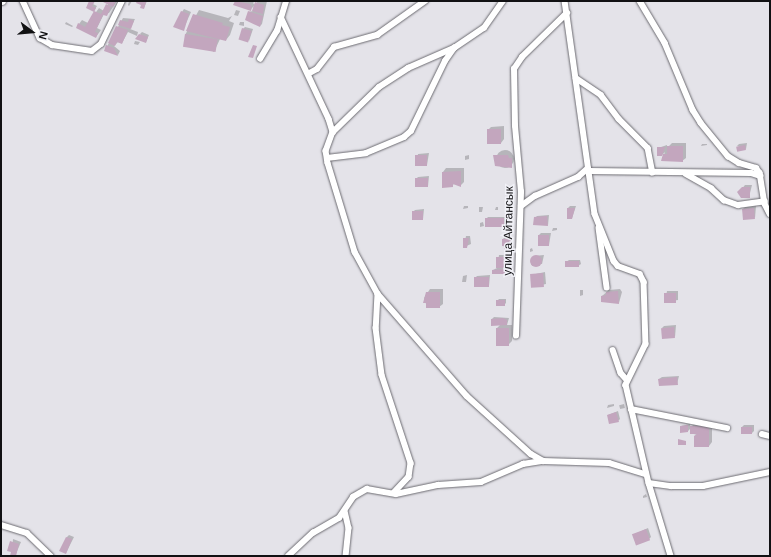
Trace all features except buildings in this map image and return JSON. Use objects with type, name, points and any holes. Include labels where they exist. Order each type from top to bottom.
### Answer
[{"type":"street","points":[[23,1],[40,38],[52,45],[92,52],[101,44],[122,1]]},
{"type":"street","points":[[260,59],[277,30],[286,1]]},
{"type":"street","points":[[308,74],[317,69],[334,47],[377,35],[425,1]]},
{"type":"street","points":[[503,1],[484,28],[454,48],[408,68],[379,87],[333,132],[326,152],[355,252],[378,294],[467,396],[531,454],[544,461]]},
{"type":"street","points":[[565,1],[589,170],[598,221],[606,287]]},
{"type":"street","points":[[640,1],[665,43],[692,110],[728,156],[739,163],[756,168],[761,176],[765,201],[770,214]]},
{"type":"street","name":"улица Айтансык","points":[[516,336],[521,206],[515,126],[514,69],[517,64],[567,13]]},
{"type":"street","points":[[281,17],[333,132]]},
{"type":"street","points":[[327,158],[366,153],[404,136],[411,131],[445,61],[454,48]]},
{"type":"street","points":[[576,78],[601,95],[619,119],[648,148],[653,173]]},
{"type":"street","points":[[521,206],[535,196],[578,177],[589,170],[686,174],[750,173],[761,176]]},
{"type":"street","points":[[686,174],[711,188],[724,200],[738,204],[765,201]]},
{"type":"street","points":[[598,221],[614,261],[618,266],[640,274],[644,282],[646,344],[627,380]]},
{"type":"street","points":[[378,294],[375,309],[382,375],[411,463],[409,478],[394,494]]},
{"type":"street","points":[[613,350],[621,373],[627,380],[631,409],[646,474],[650,483],[671,556]]},
{"type":"street","points":[[631,409],[727,428]]},
{"type":"street","points":[[762,434],[770,436]]},
{"type":"street","points":[[288,556],[313,533],[339,518],[359,492],[367,489],[394,494],[408,493],[438,485],[482,482],[523,464],[544,461],[609,463],[646,474]]},
{"type":"street","points":[[650,483],[670,486],[703,486],[770,472]]},
{"type":"street","points":[[345,510],[349,528],[346,556]]},
{"type":"street","points":[[1,525],[28,533],[51,556]]}]
